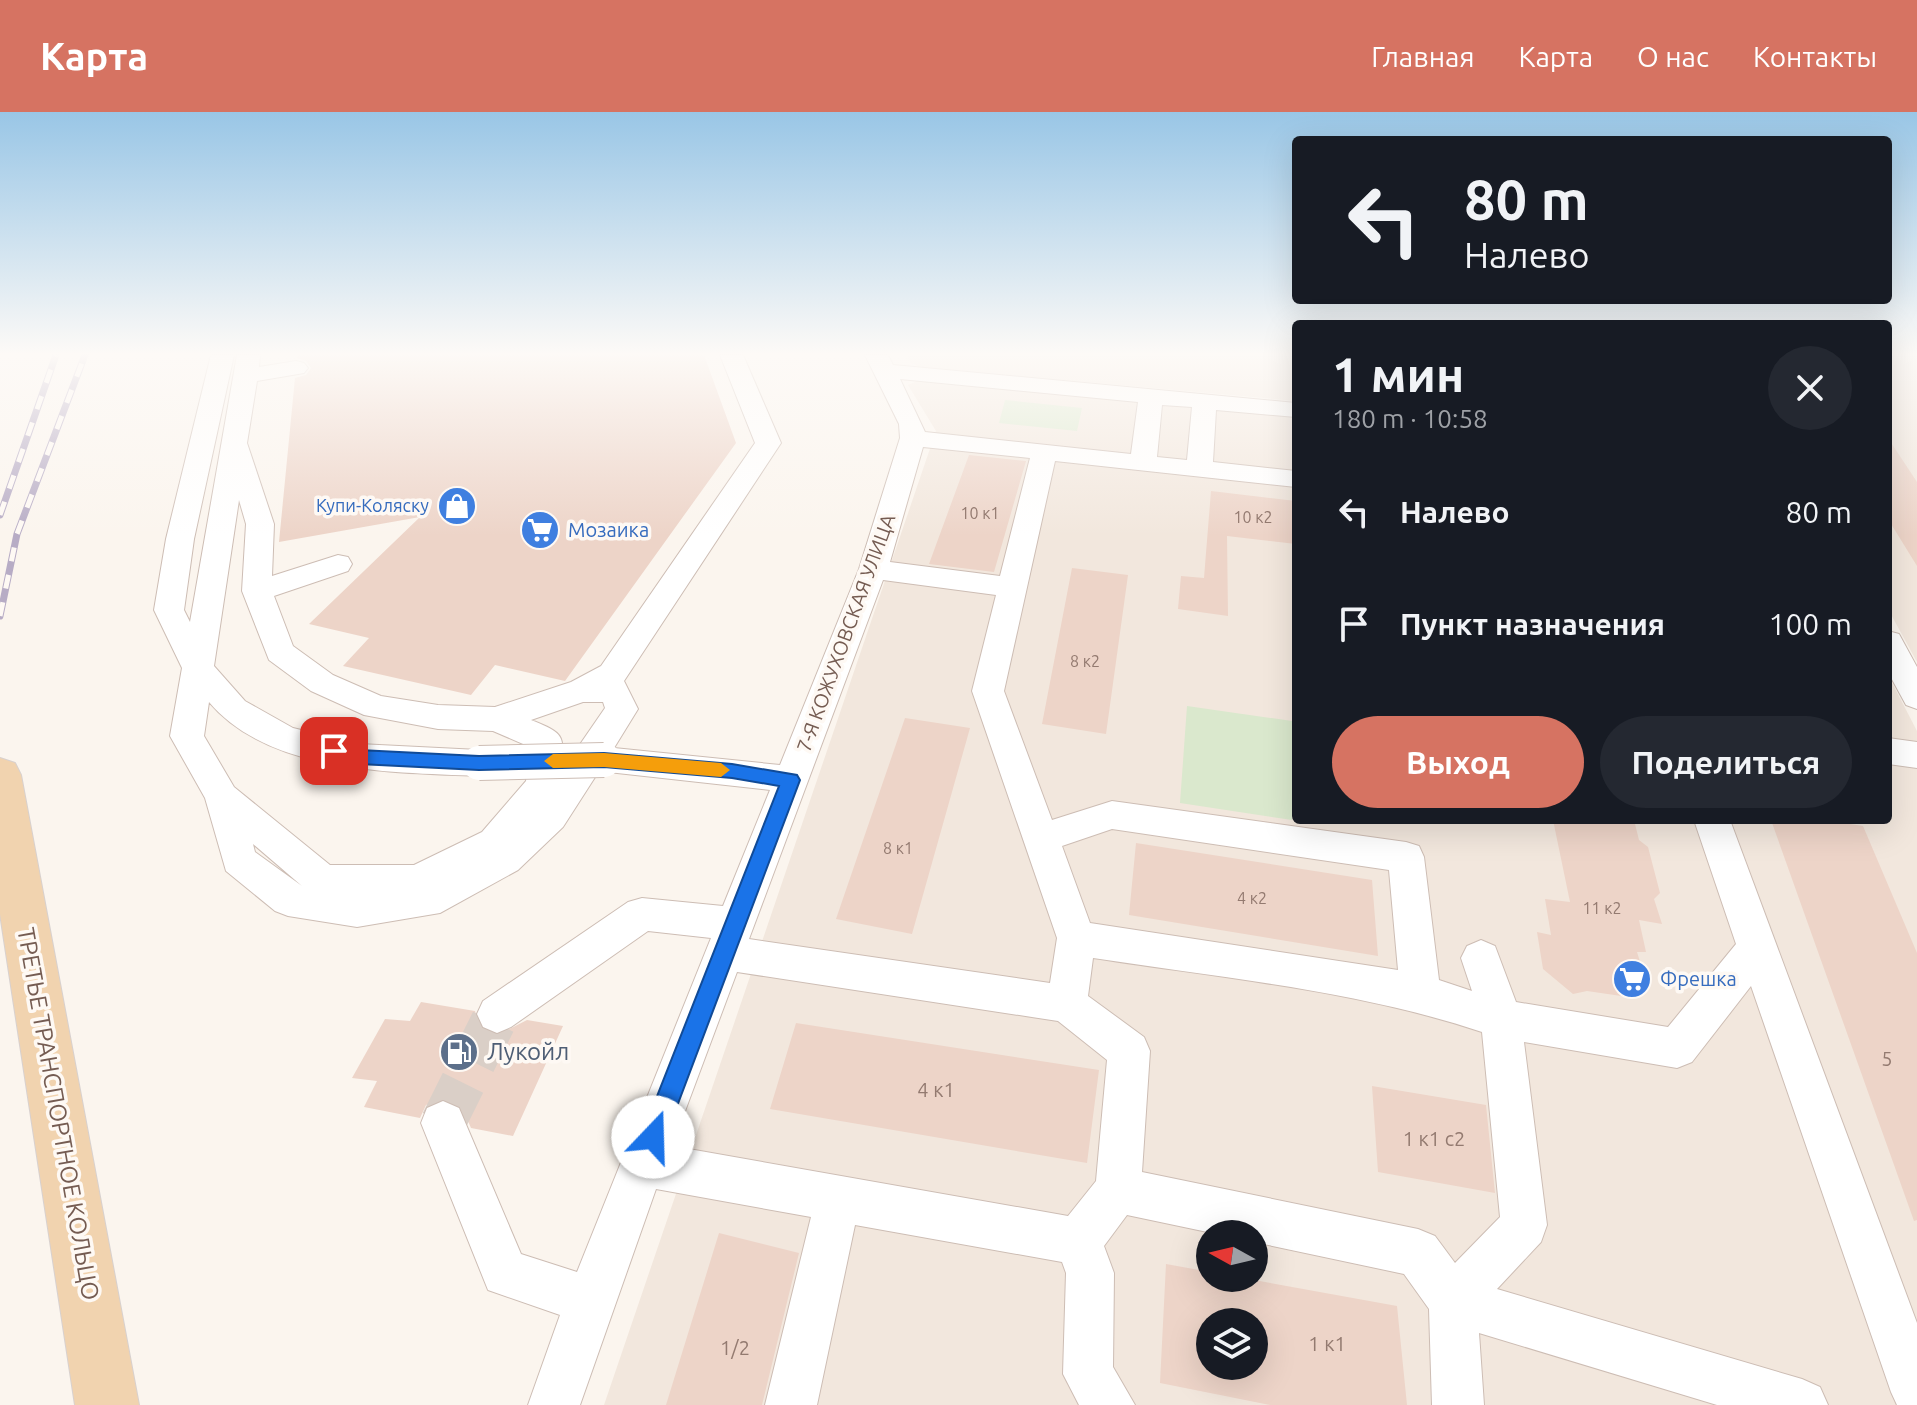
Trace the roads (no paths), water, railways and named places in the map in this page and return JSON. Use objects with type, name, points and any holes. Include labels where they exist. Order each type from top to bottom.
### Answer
[{"type":"main road","name":"ТРЕТЬЕ ТРАНСПОРТНОЕ КОЛЬЦО","points":[[0,775],[107,1405]]},
{"type":"street","points":[[209,415],[180,539],[169,610],[199,670],[233,709],[284,738],[359,757],[479,763],[604,760],[732,771],[791,780]]},
{"type":"street","points":[[239,415],[187,736],[222,797],[239,860],[288,900],[357,911],[440,897],[505,859],[550,817],[622,709],[614,690],[582,690]]},
{"type":"street","points":[[496,719],[582,690],[612,674],[768,443],[756,415]]},
{"type":"street","points":[[907,415],[913,438],[1292,479]]},
{"type":"street","points":[[1143,463],[1149,415]]},
{"type":"street","points":[[1199,469],[1204,415]]},
{"type":"street","name":"7-Я КОЖУХОВСКАЯ УЛИЦА","points":[[554,1405],[590,1300],[873,569],[913,438]]},
{"type":"street","points":[[222,797],[322,881],[418,881],[495,842],[543,785],[547,740],[496,719],[438,717],[376,707],[322,683],[280,652],[257,591],[260,524],[234,441]]},
{"type":"street","points":[[1044,452],[988,691],[1076,938],[1067,1004]]},
{"type":"street","points":[[257,591],[338,564]]},
{"type":"street","points":[[873,569],[1011,587]]},
{"type":"street","points":[[1892,650],[1917,697]]},
{"type":"street","points":[[1892,752],[1917,755]]},
{"type":"street","points":[[1040,839],[1112,815],[1406,857],[1420,993]]},
{"type":"street","points":[[1713,824],[1917,1392]]},
{"type":"street","points":[[497,1014],[642,914],[729,938],[1067,1004],[1129,1051],[1118,1190],[1078,1241]]},
{"type":"street","points":[[1076,938],[1371,983],[1420,993],[1501,1019],[1677,1048],[1757,948]]},
{"type":"street","points":[[1453,1301],[1524,1225],[1501,1019],[1481,958]]},
{"type":"street","points":[[443,1123],[505,1273],[590,1300]]},
{"type":"street","points":[[643,1164],[1078,1241]]},
{"type":"street","points":[[1118,1190],[1418,1253],[1453,1301],[1458,1405]]},
{"type":"street","points":[[791,1405],[838,1199]]},
{"type":"street","points":[[1078,1241],[1090,1273],[1088,1374],[1109,1405]]},
{"type":"street","points":[[1453,1301],[1802,1405]]},
{"type":"tunnel","points":[[443,1123],[497,1014]]},
{"type":"railway","points":[[0,515],[35,415]]},
{"type":"railway","points":[[0,616],[17,534],[62,415]]},
{"type":"place","name":"Купи-Коляску","points":[[457,506]]},
{"type":"place","name":"Мозаика","points":[[540,530]]},
{"type":"place","name":"Фрешка","points":[[1632,979]]},
{"type":"place","name":"Лукойл","points":[[459,1052]]}]
